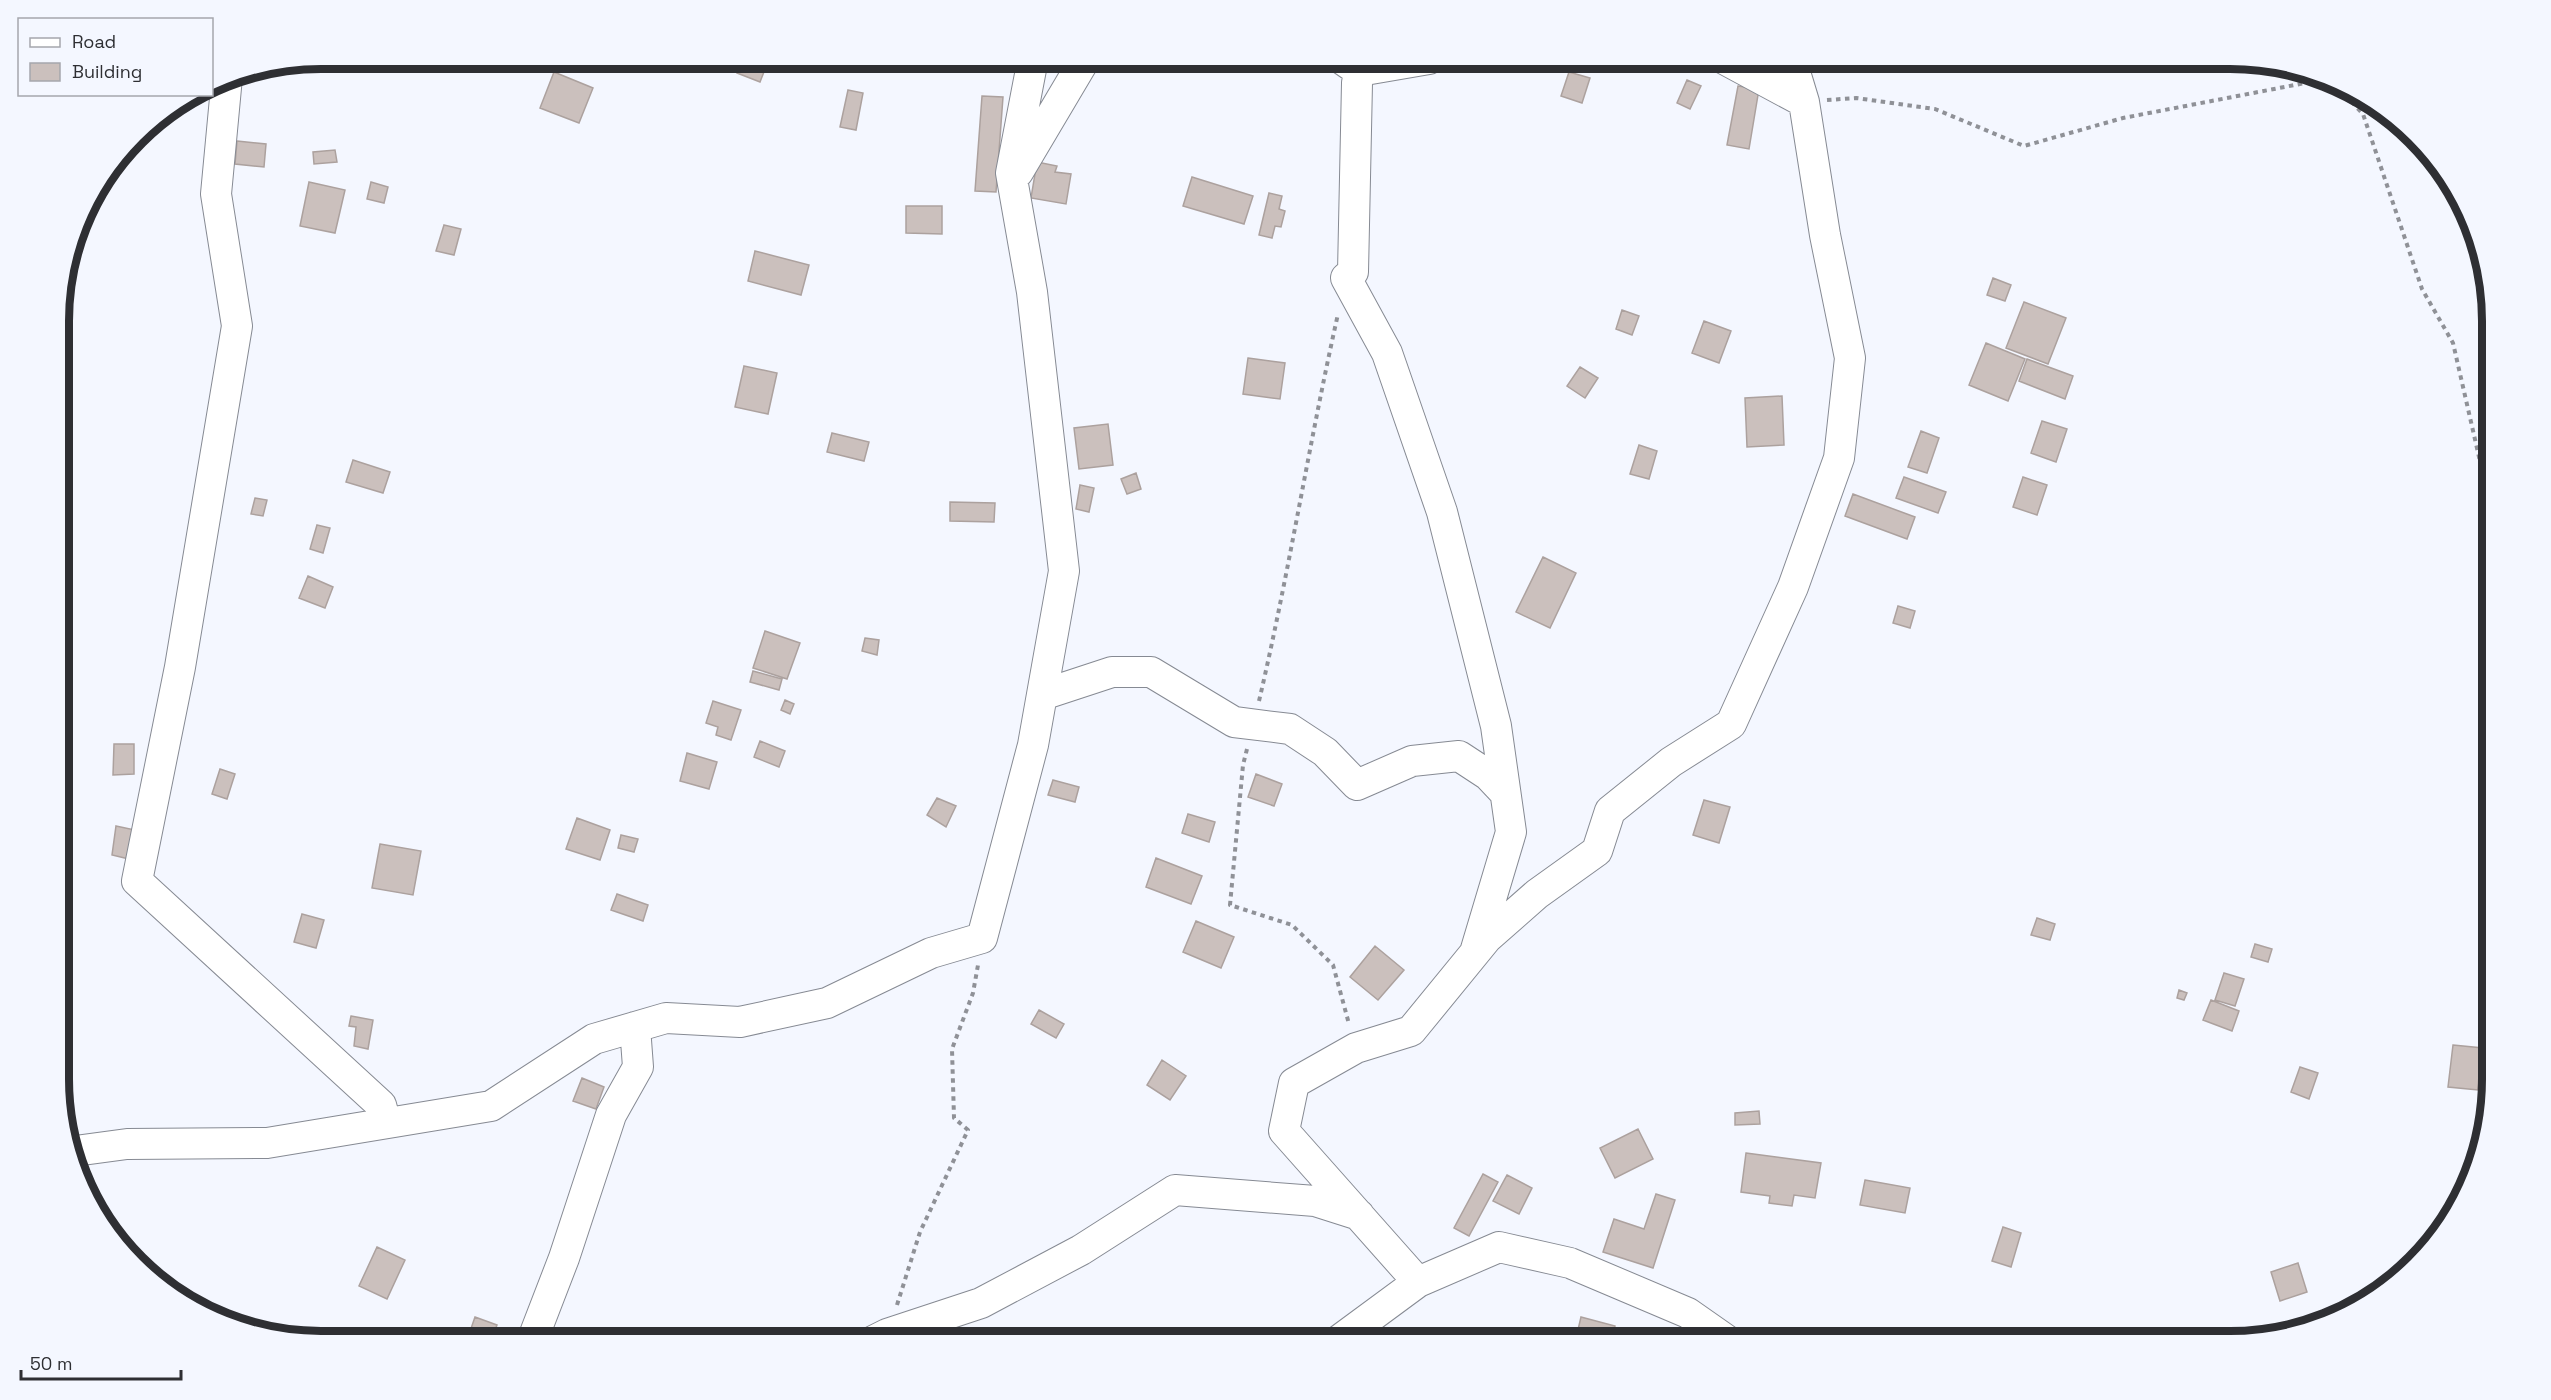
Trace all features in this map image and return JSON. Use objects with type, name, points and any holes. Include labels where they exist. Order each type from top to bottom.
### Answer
[{"type":"street","points":[[79,1150],[128,1144],[267,1143],[491,1106],[594,1039],[666,1018],[740,1022],[827,1003],[931,953],[982,938],[1033,745],[1064,571],[1032,292],[1011,173],[1031,69]]},
{"type":"street","points":[[1013,181],[1079,69]]},
{"type":"street","points":[[1354,69],[1353,272],[1346,278],[1388,353],[1442,512],[1496,726],[1511,832],[1476,952]]},
{"type":"street","points":[[1744,69],[1804,102]]},
{"type":"street","points":[[1783,69],[1804,102]]},
{"type":"street","points":[[1418,1282],[1284,1131],[1294,1083],[1356,1048],[1411,1031],[1487,938],[1537,894],[1597,851],[1610,811],[1671,762],[1731,724],[1793,587],[1839,458],[1850,358],[1825,235],[1804,102],[1794,69]]},
{"type":"street","points":[[226,88],[216,194],[237,326],[180,666],[137,881],[381,1105],[386,1123]]},
{"type":"street","points":[[1042,694],[1112,672],[1150,672],[1234,722],[1290,729],[1325,752],[1357,785],[1412,761],[1459,756],[1488,775],[1505,794]]},
{"type":"street","points":[[535,1331],[564,1258],[612,1115],[639,1066],[635,1027]]},
{"type":"street","points":[[904,1331],[981,1303],[1080,1250],[1175,1190],[1315,1201],[1359,1215]]},
{"type":"street","points":[[1352,1331],[1418,1282],[1499,1247],[1570,1263],[1688,1313],[1714,1331]]},
{"type":"path","points":[[1804,102],[1856,98],[1935,109],[2024,146],[2123,118],[2311,82]]},
{"type":"path","points":[[2350,100],[2363,114],[2422,289],[2453,343],[2482,470]]},
{"type":"path","points":[[1346,278],[1319,398],[1280,611],[1243,765],[1230,904],[1292,925],[1333,965],[1356,1048]]},
{"type":"path","points":[[885,1331],[920,1232],[968,1130],[954,1118],[952,1049],[974,993],[982,938]]},
{"type":"building","points":[[738,69],[765,69],[760,82],[737,73]]},
{"type":"building","points":[[554,72],[593,88],[579,123],[540,108]]},
{"type":"building","points":[[1569,72],[1590,78],[1582,103],[1561,96]]},
{"type":"building","points":[[1687,80],[1701,86],[1690,109],[1677,103]]},
{"type":"building","points":[[1738,86],[1759,89],[1749,149],[1727,145]]},
{"type":"building","points":[[848,90],[863,93],[856,130],[840,127]]},
{"type":"building","points":[[982,96],[1003,97],[996,192],[975,191]]},
{"type":"building","points":[[237,141],[266,144],[264,167],[235,164]]},
{"type":"building","points":[[335,150],[337,162],[314,164],[313,152]]},
{"type":"building","points":[[1037,162],[1057,166],[1055,172],[1071,174],[1066,204],[1031,198]]},
{"type":"building","points":[[1192,177],[1253,196],[1244,224],[1183,206]]},
{"type":"building","points":[[309,182],[345,190],[335,233],[300,226]]},
{"type":"building","points":[[371,182],[388,187],[384,203],[367,199]]},
{"type":"building","points":[[1269,193],[1282,196],[1279,209],[1285,211],[1281,227],[1275,226],[1272,238],[1259,235]]},
{"type":"building","points":[[906,206],[942,206],[942,234],[906,233]]},
{"type":"building","points":[[444,225],[461,229],[454,255],[436,251]]},
{"type":"building","points":[[755,251],[809,265],[801,295],[748,281]]},
{"type":"building","points":[[1993,278],[2011,285],[2005,301],[1987,295]]},
{"type":"building","points":[[2024,302],[2066,318],[2048,364],[2006,348]]},
{"type":"building","points":[[1622,310],[1639,316],[1632,335],[1616,329]]},
{"type":"building","points":[[1704,321],[1731,331],[1719,363],[1692,353]]},
{"type":"building","points":[[1986,343],[2025,359],[2008,401],[1969,385]]},
{"type":"building","points":[[1248,358],[1285,363],[1280,399],[1243,394]]},
{"type":"building","points":[[2027,359],[2073,376],[2065,399],[2019,381]]},
{"type":"building","points":[[744,366],[777,373],[768,414],[735,407]]},
{"type":"building","points":[[1580,367],[1598,378],[1585,398],[1567,386]]},
{"type":"building","points":[[1782,396],[1784,445],[1747,447],[1745,398]]},
{"type":"building","points":[[2042,421],[2067,429],[2056,462],[2031,453]]},
{"type":"building","points":[[1108,424],[1113,465],[1079,469],[1074,428]]},
{"type":"building","points":[[1921,431],[1939,438],[1927,473],[1908,467]]},
{"type":"building","points":[[832,433],[869,442],[864,461],[827,452]]},
{"type":"building","points":[[1639,445],[1657,451],[1649,479],[1630,474]]},
{"type":"building","points":[[353,460],[390,472],[383,493],[346,482]]},
{"type":"building","points":[[1136,473],[1141,489],[1127,494],[1121,479]]},
{"type":"building","points":[[1904,477],[1946,492],[1938,513],[1896,498]]},
{"type":"building","points":[[2023,477],[2047,485],[2037,515],[2013,507]]},
{"type":"building","points":[[1080,485],[1094,488],[1089,512],[1076,509]]},
{"type":"building","points":[[1853,494],[1915,517],[1907,539],[1845,516]]},
{"type":"building","points":[[255,498],[267,500],[263,516],[251,514]]},
{"type":"building","points":[[950,502],[995,503],[994,522],[950,521]]},
{"type":"building","points":[[317,525],[330,528],[323,553],[310,549]]},
{"type":"building","points":[[1543,557],[1576,573],[1550,628],[1516,612]]},
{"type":"building","points":[[308,576],[333,587],[325,608],[299,598]]},
{"type":"building","points":[[1898,606],[1915,611],[1910,628],[1893,623]]},
{"type":"building","points":[[765,631],[800,643],[787,679],[753,668]]},
{"type":"building","points":[[865,638],[879,640],[877,655],[862,651]]},
{"type":"building","points":[[753,671],[782,679],[779,690],[750,682]]},
{"type":"building","points":[[785,700],[794,704],[790,714],[781,710]]},
{"type":"building","points":[[713,701],[741,710],[731,740],[716,735],[718,727],[706,723]]},
{"type":"building","points":[[760,741],[785,751],[779,767],[754,757]]},
{"type":"building","points":[[114,744],[134,744],[134,774],[113,775]]},
{"type":"building","points":[[687,753],[717,762],[709,789],[680,781]]},
{"type":"building","points":[[220,769],[235,774],[227,799],[212,794]]},
{"type":"building","points":[[1256,774],[1282,784],[1274,806],[1248,797]]},
{"type":"building","points":[[1053,780],[1079,787],[1075,802],[1048,795]]},
{"type":"building","points":[[937,798],[956,806],[946,827],[927,815]]},
{"type":"building","points":[[1704,800],[1730,807],[1719,843],[1693,835]]},
{"type":"building","points":[[1188,814],[1215,822],[1209,842],[1182,833]]},
{"type":"building","points":[[577,818],[610,830],[600,860],[566,849]]},
{"type":"building","points":[[116,826],[135,830],[129,859],[112,855]]},
{"type":"building","points":[[621,835],[638,839],[634,852],[618,848]]},
{"type":"building","points":[[380,844],[421,851],[413,895],[372,888]]},
{"type":"building","points":[[1156,858],[1202,876],[1191,904],[1146,887]]},
{"type":"building","points":[[617,894],[648,905],[643,921],[611,910]]},
{"type":"building","points":[[302,914],[324,920],[316,948],[294,942]]},
{"type":"building","points":[[2037,918],[2055,924],[2050,940],[2031,935]]},
{"type":"building","points":[[1196,921],[1234,937],[1221,968],[1183,952]]},
{"type":"building","points":[[2255,944],[2272,949],[2268,962],[2251,957]]},
{"type":"building","points":[[1375,946],[1404,970],[1378,1000],[1350,977]]},
{"type":"building","points":[[2224,973],[2244,979],[2235,1006],[2215,1000]]},
{"type":"building","points":[[2179,990],[2187,993],[2184,1000],[2177,998]]},
{"type":"building","points":[[2211,1000],[2239,1011],[2232,1031],[2203,1020]]},
{"type":"building","points":[[1039,1010],[1064,1024],[1056,1038],[1031,1024]]},
{"type":"building","points":[[351,1016],[373,1020],[368,1049],[354,1046],[356,1027],[349,1026]]},
{"type":"building","points":[[2453,1045],[2482,1048],[2478,1090],[2448,1087]]},
{"type":"building","points":[[1162,1060],[1186,1076],[1170,1100],[1147,1085]]},
{"type":"building","points":[[2300,1067],[2318,1073],[2309,1099],[2291,1092]]},
{"type":"building","points":[[582,1078],[604,1087],[596,1109],[573,1101]]},
{"type":"building","points":[[1759,1111],[1760,1124],[1735,1125],[1735,1113]]},
{"type":"building","points":[[1638,1129],[1653,1159],[1615,1178],[1600,1148]]},
{"type":"building","points":[[1746,1153],[1821,1163],[1815,1198],[1794,1195],[1792,1206],[1769,1203],[1770,1196],[1741,1192]]},
{"type":"building","points":[[1483,1174],[1498,1182],[1469,1236],[1454,1228]]},
{"type":"building","points":[[1507,1175],[1532,1188],[1519,1214],[1493,1201]]},
{"type":"building","points":[[1865,1180],[1910,1188],[1905,1213],[1860,1205]]},
{"type":"building","points":[[1656,1194],[1675,1200],[1653,1268],[1603,1252],[1614,1219],[1644,1229]]},
{"type":"building","points":[[2003,1227],[2021,1233],[2011,1267],[1992,1261]]},
{"type":"building","points":[[377,1247],[405,1260],[387,1299],[359,1286]]},
{"type":"building","points":[[2298,1263],[2307,1292],[2280,1301],[2271,1272]]},
{"type":"building","points":[[475,1317],[497,1325],[495,1331],[470,1331]]},
{"type":"building","points":[[1581,1317],[1615,1326],[1614,1331],[1578,1331]]}]
